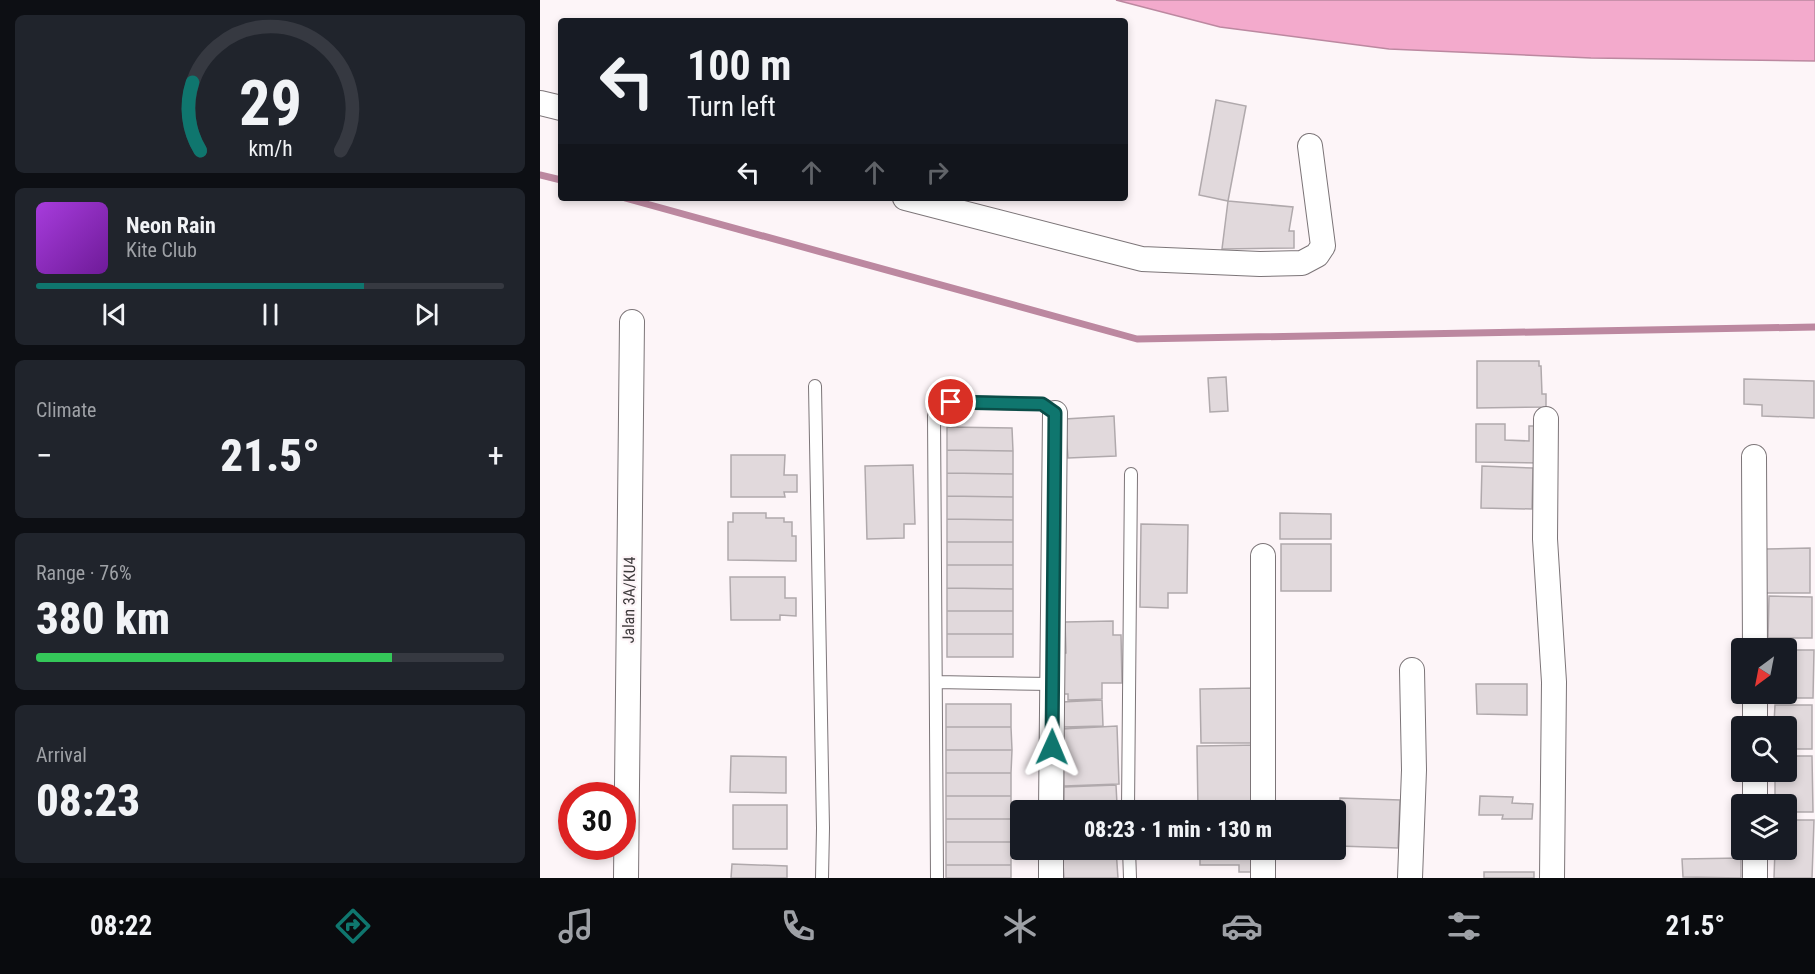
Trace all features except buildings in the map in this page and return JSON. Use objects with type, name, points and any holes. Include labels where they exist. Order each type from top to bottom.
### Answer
[{"type":"street","points":[[540,103],[558,107]]},
{"type":"street","points":[[918,201],[1142,259],[1260,264],[1302,263],[1317,255],[1323,246],[1310,146]]},
{"type":"street","name":"Jalan 3A/KU4","points":[[626,878],[632,322]]},
{"type":"street","points":[[1051,800],[1055,413]]},
{"type":"street","points":[[1546,419],[1545,539],[1554,682],[1552,878]]},
{"type":"street","points":[[1754,458],[1755,638]]},
{"type":"street","points":[[1263,556],[1263,800]]},
{"type":"street","points":[[1410,878],[1414,770],[1412,670]]},
{"type":"street","points":[[1051,860],[1051,878]]},
{"type":"street","points":[[1263,860],[1263,878]]},
{"type":"street","points":[[1755,860],[1755,878]]},
{"type":"lane","points":[[815,386],[823,804],[822,878]]},
{"type":"lane","points":[[937,878],[934,416],[940,406],[951,402],[1042,404],[1055,413]]},
{"type":"lane","points":[[1128,800],[1131,474]]},
{"type":"lane","points":[[936,682],[1052,684]]},
{"type":"lane","points":[[1129,860],[1130,878]]},
{"type":"shaded area","points":[[1116,0],[1815,0],[1815,61],[1591,58],[1389,49],[1220,27]]},
{"type":"waterway","points":[[540,175],[558,179]]},
{"type":"waterway","points":[[636,201],[1137,339],[1815,327]]},
{"type":"route","points":[[951,402],[1042,404],[1055,413],[1052,747]]}]
